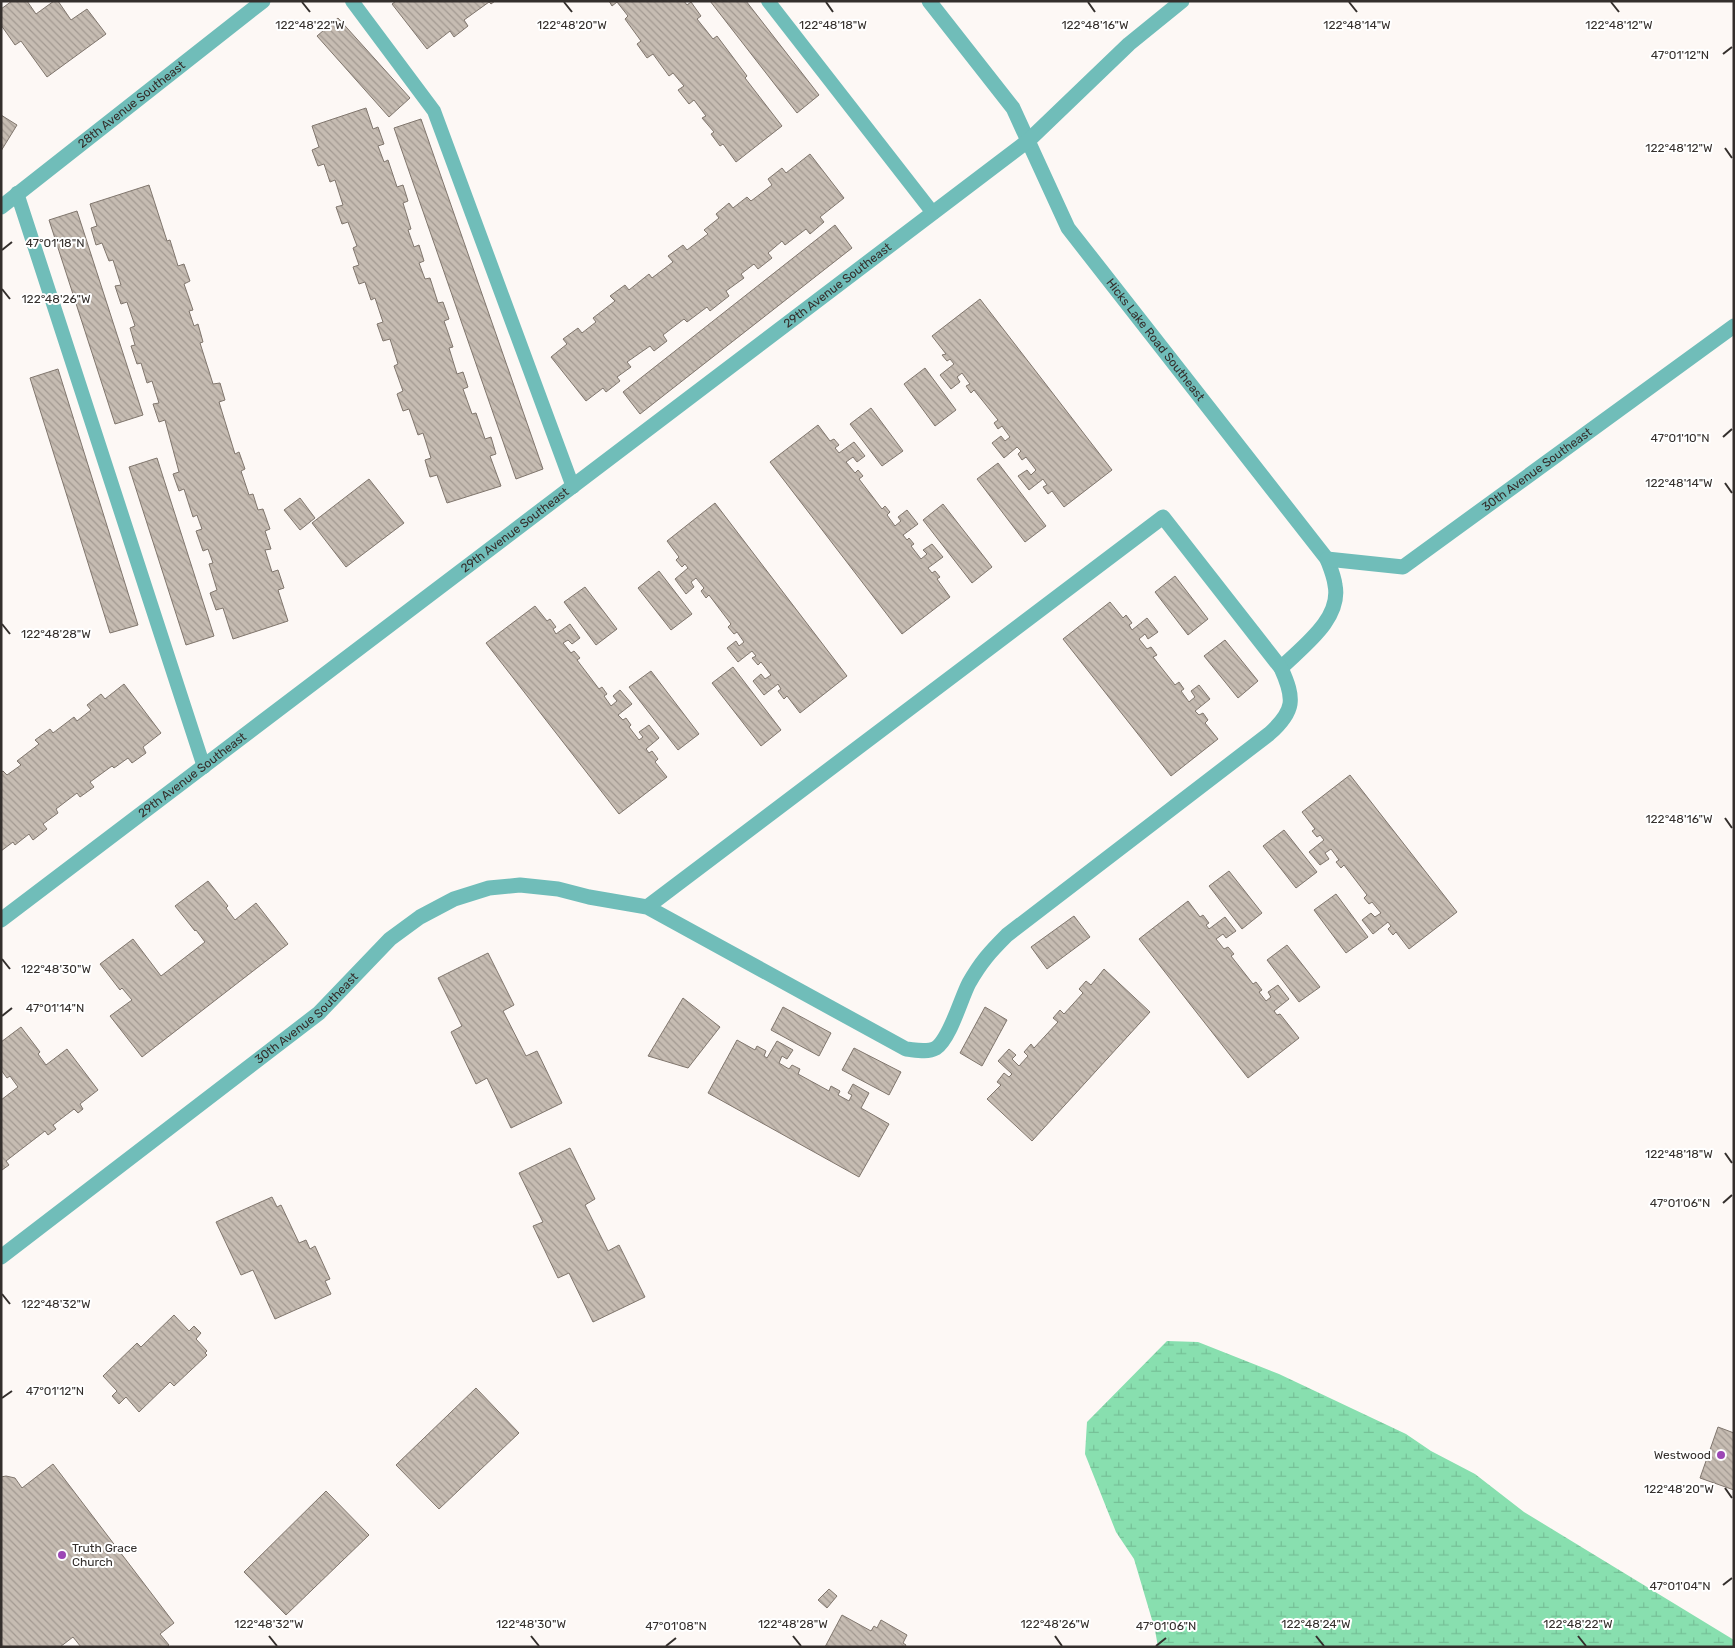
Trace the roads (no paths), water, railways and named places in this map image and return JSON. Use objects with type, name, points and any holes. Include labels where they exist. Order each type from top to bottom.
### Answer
[{"type":"street","name":"28th Avenue Southeast","points":[[1,207],[263,1]]},
{"type":"street","name":"Hicks Lake Road Southeast","points":[[929,1],[1013,108],[1068,228],[1327,559],[1336,586],[1335,606],[1325,624],[1281,668]]},
{"type":"street","name":"29th Avenue Southeast","points":[[1,920],[1029,140],[1129,44],[1182,1]]},
{"type":"street","name":"30th Avenue Southeast","points":[[1327,559],[1403,567],[1734,326]]},
{"type":"street","name":"30th Avenue Southeast","points":[[1,1257],[319,1013],[390,939],[420,917],[454,899],[489,888],[520,885],[558,889],[589,897],[647,907],[906,1048],[924,1052],[937,1047],[946,1037],[968,984],[986,955],[1007,935],[1192,794],[1282,722],[1290,706],[1290,688],[1281,668],[1163,517],[647,907]]},
{"type":"lane","points":[[352,1],[434,111],[573,487]]},
{"type":"lane","points":[[768,1],[933,213]]},
{"type":"lane","points":[[18,193],[204,767]]},
{"type":"place","name":"Westwood","points":[[1721,1455]]},
{"type":"place","name":"Truth Grace Church","points":[[62,1555]]}]
